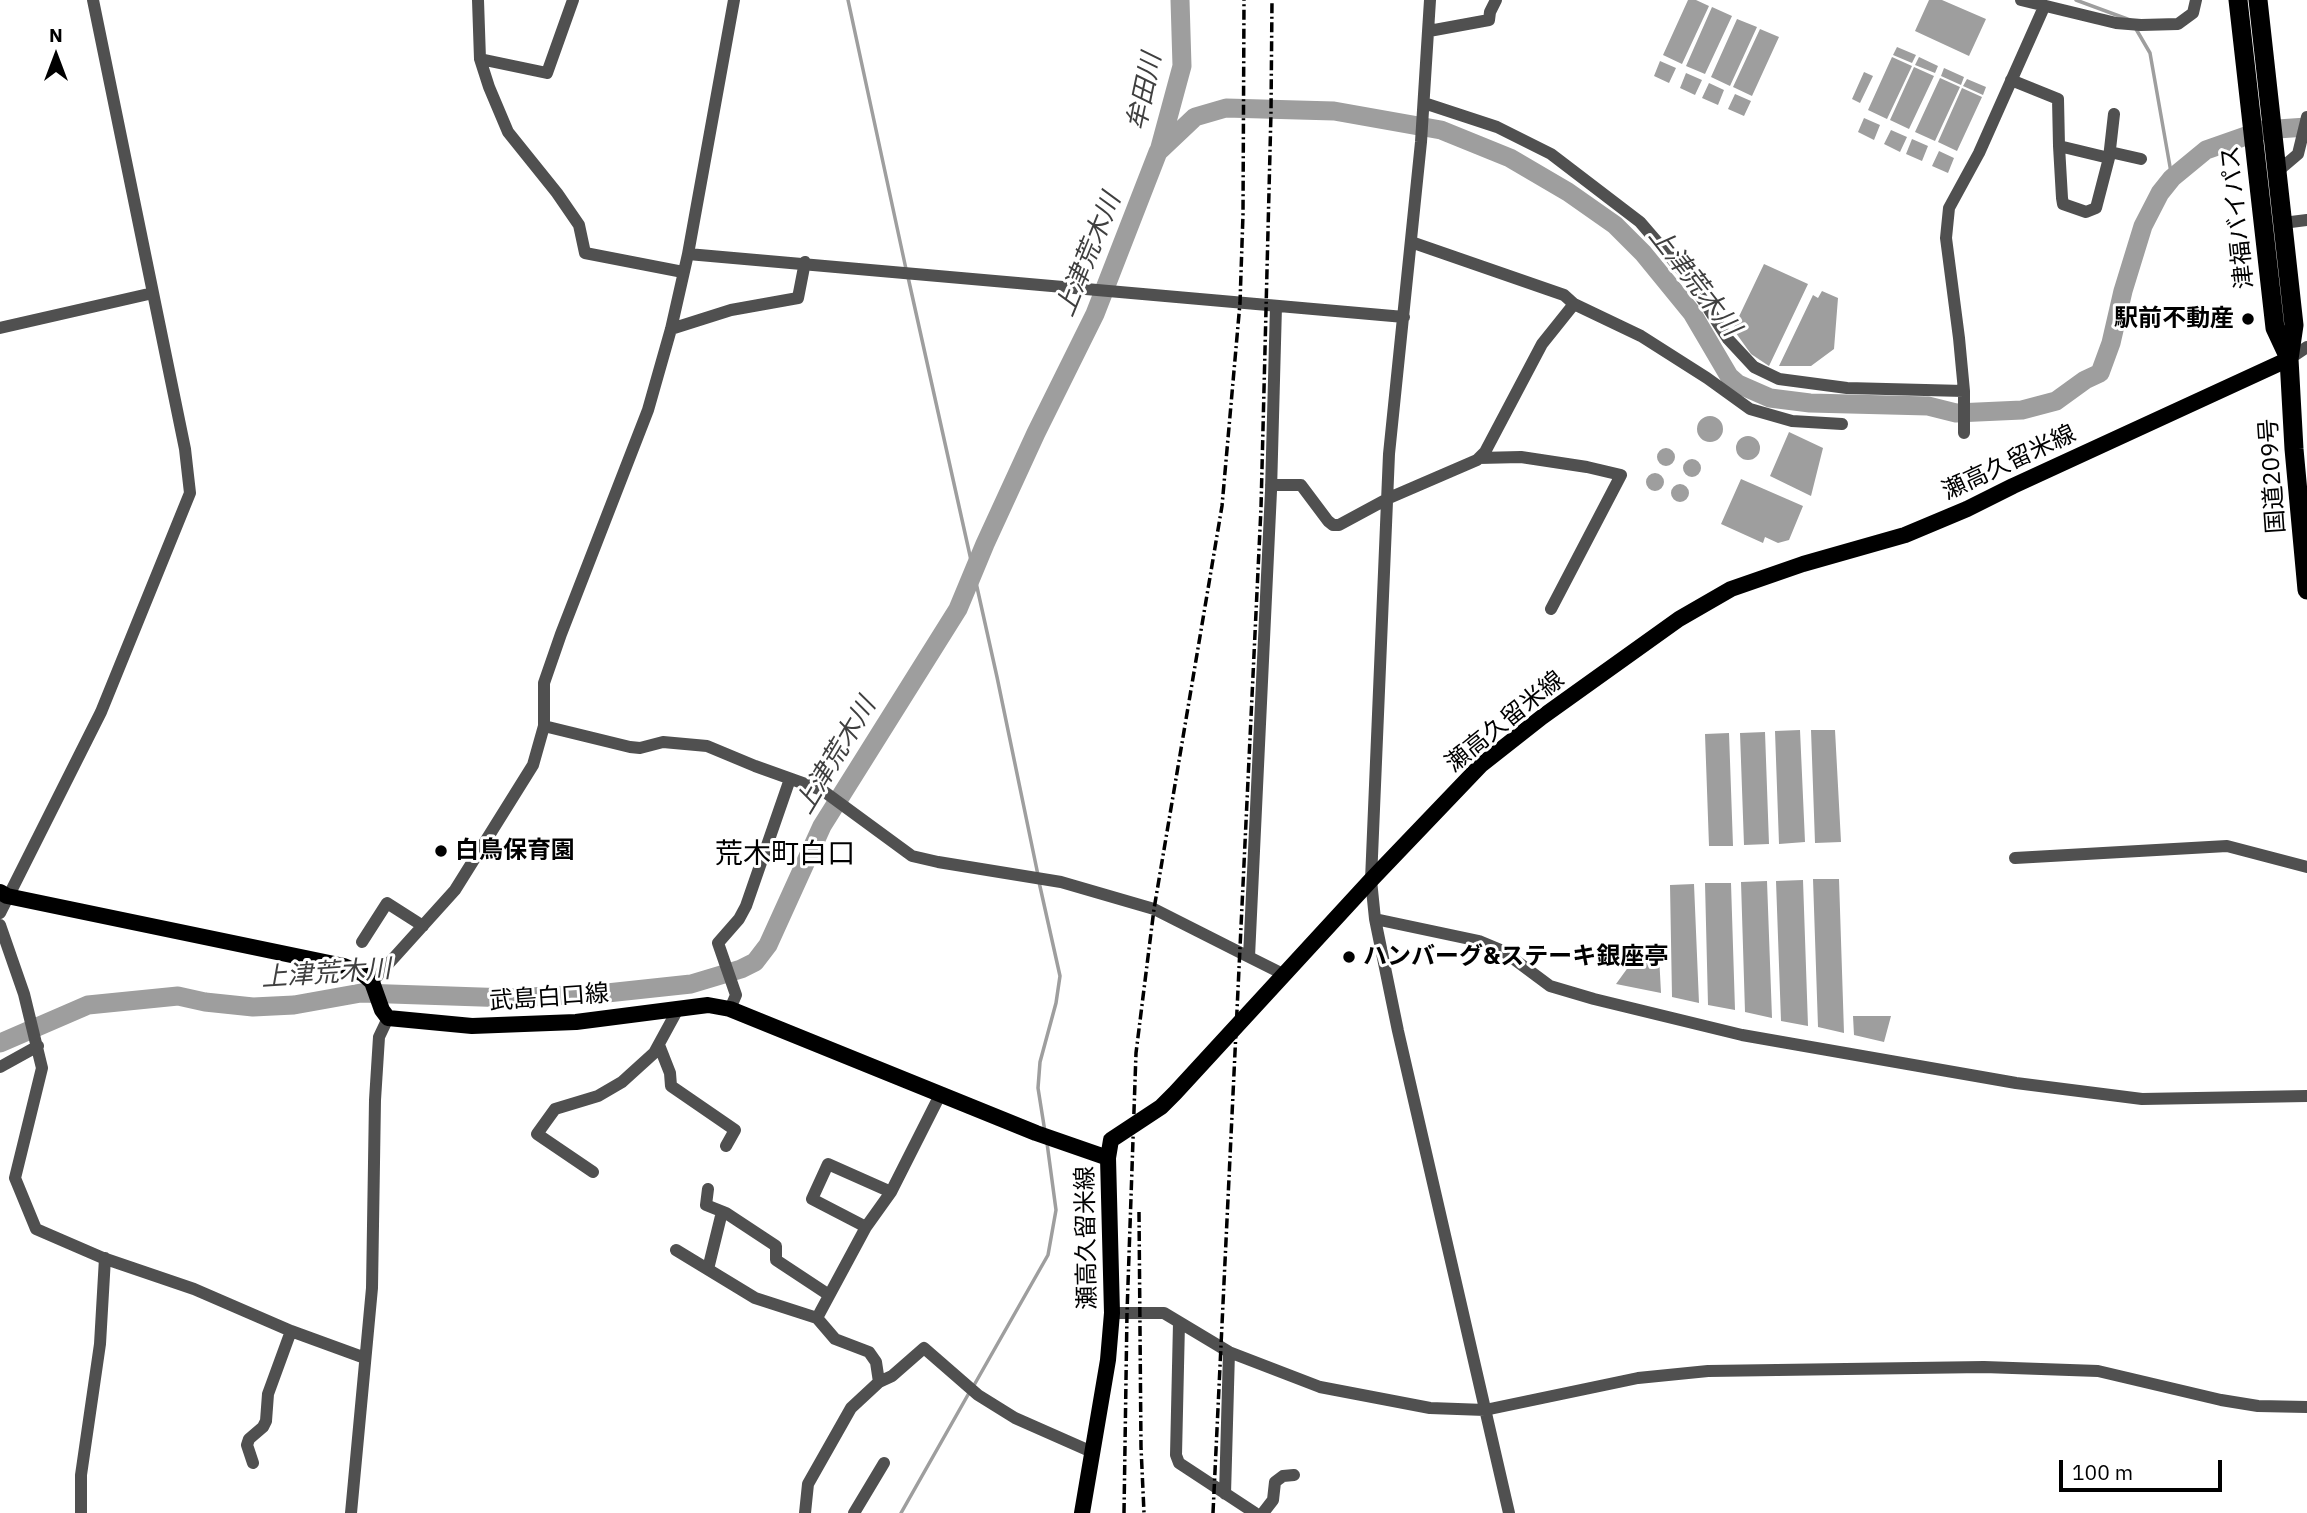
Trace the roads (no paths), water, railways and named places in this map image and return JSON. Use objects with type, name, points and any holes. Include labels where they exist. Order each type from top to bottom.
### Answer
[{"type":"highway","name":"津福バイパス","points":[[2238,0],[2249,94],[2283,223],[2298,357]]},
{"type":"highway","name":"津福バイパス","points":[[2258,0],[2269,96],[2268,173],[2275,328],[2298,357]]},
{"type":"highway","name":"国道209号","points":[[2298,357],[2294,449],[2307,590]]},
{"type":"main road","name":"瀬高久留米線","points":[[1082,1513],[1105,1384],[1111,1313],[1108,1158],[1111,1140],[1161,1107],[1481,765],[1542,717],[1679,619],[1731,589],[1803,564],[1905,535],[2298,357]]},
{"type":"main road","points":[[4,894],[344,966],[363,974],[372,982],[385,1014]]},
{"type":"main road","name":"武島白口線","points":[[385,1014],[472,1026],[576,1022],[733,1002],[1036,1133],[1108,1158]]},
{"type":"street","points":[[0,913],[4,894],[101,712],[190,493],[185,449],[93,0]]},
{"type":"street","points":[[478,0],[480,59],[508,132],[579,225],[585,253],[682,272]]},
{"type":"street","points":[[480,59],[547,73],[573,0]]},
{"type":"street","points":[[372,982],[456,890],[533,765],[544,726],[544,682],[648,410],[671,329],[688,254],[734,0]]},
{"type":"street","points":[[1430,0],[1421,142],[1389,454],[1371,880],[1375,919],[1398,1031],[1509,1513]]},
{"type":"street","points":[[1429,31],[1489,20],[1496,0]]},
{"type":"street","points":[[2021,0],[2116,23],[2178,24],[2193,13],[2196,0]]},
{"type":"street","points":[[1964,433],[1964,391],[1959,338],[1945,238],[1949,208],[1979,153],[2044,7]]},
{"type":"street","points":[[2011,80],[2057,99],[2063,204],[2086,212],[2096,208],[2110,155],[2114,114]]},
{"type":"street","points":[[1424,103],[1497,127],[1551,154],[1640,222],[1689,281],[1728,339],[1754,368],[1779,379],[1847,388],[1964,391]]},
{"type":"street","points":[[2268,173],[2298,154],[2307,117]]},
{"type":"street","points":[[2059,146],[2141,159]]},
{"type":"street","points":[[2283,223],[2307,219]]},
{"type":"street","points":[[1411,242],[1564,295],[1574,304],[1641,336],[1750,409],[1792,421],[1842,424]]},
{"type":"street","points":[[688,254],[805,262],[1404,317]]},
{"type":"street","points":[[671,329],[731,310],[798,298],[805,262]]},
{"type":"street","points":[[0,328],[153,293]]},
{"type":"street","points":[[1271,485],[1301,485],[1328,521],[1339,525],[1387,499],[1479,458],[1485,452],[1542,344],[1574,304]]},
{"type":"street","points":[[1249,957],[1271,485],[1276,306]]},
{"type":"street","points":[[2298,357],[2307,347]]},
{"type":"street","points":[[1479,458],[1521,457],[1621,475],[1551,609]]},
{"type":"street","points":[[544,726],[630,747],[640,748],[663,742],[707,746],[822,790],[912,856],[1061,882],[1154,909],[1285,975]]},
{"type":"street","points":[[733,1002],[718,943],[747,906],[790,779]]},
{"type":"street","points":[[2015,858],[2227,846],[2307,867]]},
{"type":"street","points":[[362,942],[390,897],[423,926]]},
{"type":"street","points":[[1375,919],[1479,941],[1503,951],[1550,986],[1742,1035],[2017,1083],[2142,1099],[2307,1096]]},
{"type":"street","points":[[0,925],[25,1001],[42,1068],[15,1178],[36,1229],[105,1258],[194,1289],[291,1331],[365,1357]]},
{"type":"street","points":[[593,1172],[537,1134],[555,1109],[598,1096],[622,1082],[654,1053],[678,1009]]},
{"type":"street","points":[[351,1513],[372,1288],[375,1100],[379,1037],[385,1014]]},
{"type":"street","points":[[0,1067],[37,1042]]},
{"type":"street","points":[[659,1045],[670,1073],[671,1086],[735,1130],[726,1146]]},
{"type":"street","points":[[817,1318],[866,1227],[891,1192],[940,1093]]},
{"type":"street","points":[[866,1227],[812,1199],[828,1164],[891,1192]]},
{"type":"street","points":[[708,1189],[706,1205],[776,1246],[776,1260],[829,1295]]},
{"type":"street","points":[[708,1269],[722,1212]]},
{"type":"street","points":[[676,1250],[755,1298],[817,1318],[835,1339],[869,1352],[876,1362],[879,1382]]},
{"type":"street","points":[[80,1513],[81,1475],[100,1344],[105,1258]]},
{"type":"street","points":[[1111,1313],[1164,1313],[1229,1352],[1332,1390],[1430,1408],[1485,1410],[1638,1378],[1708,1371],[1971,1367],[2098,1371],[2221,1400],[2258,1406],[2307,1407]]},
{"type":"street","points":[[1179,1323],[1176,1455],[1179,1463],[1255,1513]]},
{"type":"street","points":[[253,1463],[247,1445],[249,1439],[266,1421],[268,1394],[291,1331]]},
{"type":"street","points":[[805,1513],[808,1484],[851,1408],[879,1382],[892,1376],[924,1348],[987,1401],[1015,1418],[1092,1452]]},
{"type":"street","points":[[1225,1494],[1229,1352]]},
{"type":"street","points":[[854,1513],[884,1463]]},
{"type":"street","points":[[1263,1513],[1273,1500],[1275,1482],[1283,1476],[1294,1475]]},
{"type":"waterway","points":[[848,0],[906,269]]},
{"type":"waterway","name":"牟田川","points":[[1159,151],[1182,66],[1180,0]]},
{"type":"waterway","points":[[2076,0],[2130,20]]},
{"type":"waterway","points":[[2136,29],[2150,53],[2172,178]]},
{"type":"waterway","name":"上津荒木川","points":[[0,1043],[88,1005],[178,996],[253,1007],[294,1005],[361,993],[510,998],[607,993],[691,984],[755,962],[768,945],[822,826],[958,609],[1036,433],[1095,314],[1158,152],[1195,117],[1226,108],[1334,111],[1441,130],[1510,158],[1568,192],[1615,225],[1643,253],[1692,313],[1729,376],[1738,384],[1770,398],[1810,403],[1928,406],[1956,413],[2022,410],[2056,401],[2085,380],[2100,373],[2111,343],[2123,291],[2143,226],[2160,193],[2172,178],[2206,150],[2263,130],[2307,127]]},
{"type":"waterway","name":"上津荒木川","points":[[908,277],[1038,875]]},
{"type":"waterway","points":[[1039,882],[1060,976],[1056,1003],[1040,1062],[1038,1088],[1045,1132]]},
{"type":"waterway","points":[[973,1387],[1048,1255],[1056,1210],[1047,1143]]},
{"type":"waterway","points":[[901,1513],[969,1393]]},
{"type":"railway","points":[[1124,1513],[1127,1313],[1136,1053],[1154,909],[1222,506],[1240,303],[1244,0]]},
{"type":"railway","points":[[1213,1513],[1261,508],[1272,0]]},
{"type":"railway","points":[[1139,1212],[1144,1513]]},
{"type":"place","name":"駅前不動産","points":[[2248,319]]},
{"type":"place","name":"白鳥保育園","points":[[441,851]]},
{"type":"place","name":"ハンバーグ&ステーキ銀座亭","points":[[1349,957]]},
{"type":"district","name":"荒木町白口","points":[[785,855]]}]
